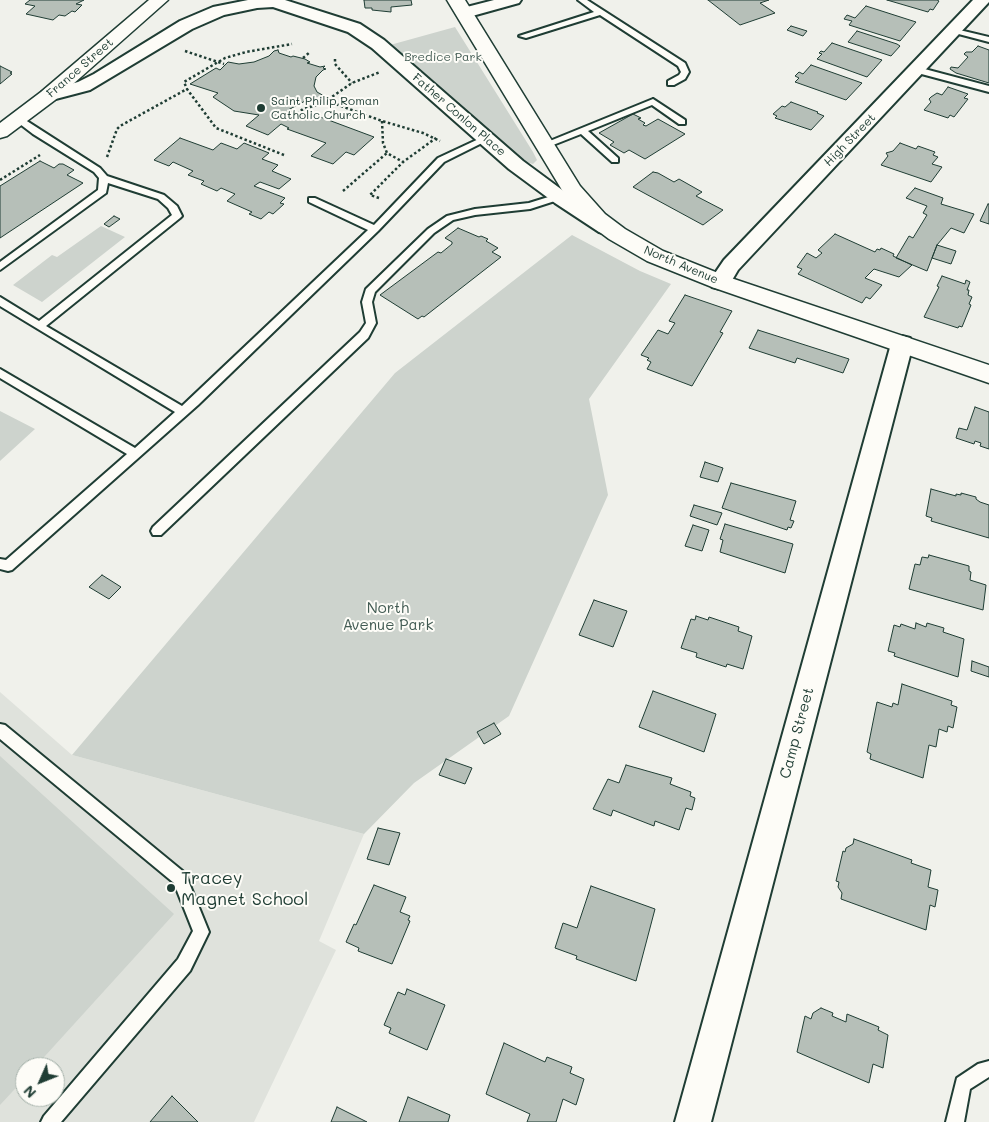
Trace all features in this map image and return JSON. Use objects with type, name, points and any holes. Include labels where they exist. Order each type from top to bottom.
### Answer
[{"type":"main road","name":"France Street","points":[[0,132],[48,96],[158,0]]},
{"type":"main road","name":"North Avenue","points":[[460,6],[562,176],[583,205],[617,234],[655,256],[720,282],[989,374]]},
{"type":"street","points":[[460,6],[513,0]]},
{"type":"street","name":"High Street","points":[[720,282],[731,265],[982,0]]},
{"type":"street","name":"Father Conlon Place","points":[[48,96],[84,86],[100,78],[186,25],[202,18],[237,6],[274,2],[329,17],[354,28],[380,46],[516,165],[558,197],[617,234]]},
{"type":"street","name":"Camp Street","points":[[693,1122],[902,344]]},
{"type":"lane","points":[[582,0],[682,65],[684,72],[682,77],[671,84]]},
{"type":"lane","points":[[523,36],[601,12]]},
{"type":"lane","points":[[954,30],[989,40]]},
{"type":"lane","points":[[917,70],[989,89]]},
{"type":"lane","points":[[544,145],[653,102],[682,122]]},
{"type":"lane","points":[[19,119],[56,145],[97,170],[104,178],[161,196],[172,206],[176,216],[39,326]]},
{"type":"lane","points":[[582,130],[615,160]]},
{"type":"lane","points":[[0,564],[8,566],[183,412],[375,229],[441,160],[486,139]]},
{"type":"lane","points":[[0,267],[94,200],[103,191],[104,178]]},
{"type":"lane","points":[[156,531],[364,335],[371,323],[367,302],[370,290],[431,231],[450,218],[475,212],[530,206],[558,197]]},
{"type":"lane","points":[[312,200],[375,229]]},
{"type":"lane","points":[[0,301],[183,412]]},
{"type":"lane","points":[[0,372],[136,454]]},
{"type":"lane","points":[[0,730],[180,878],[201,932],[184,965],[50,1122]]},
{"type":"lane","points":[[955,1122],[963,1084],[984,1070],[989,1069]]},
{"type":"path","points":[[284,155],[216,128],[187,89],[184,82],[216,62],[246,52],[292,44]]},
{"type":"path","points":[[181,49],[224,64]]},
{"type":"path","points":[[303,58],[310,52]]},
{"type":"path","points":[[335,59],[335,64],[352,83]]},
{"type":"path","points":[[298,114],[303,109],[328,100],[352,83],[387,70]]},
{"type":"path","points":[[107,158],[117,129],[120,126],[187,89]]},
{"type":"path","points":[[322,99],[436,138],[457,153]]},
{"type":"path","points":[[382,121],[383,143],[387,153],[403,162]]},
{"type":"path","points":[[398,205],[370,195],[403,162],[436,138]]},
{"type":"path","points":[[0,180],[56,145]]},
{"type":"path","points":[[343,192],[387,153]]},
{"type":"shaded area","name":"Tracey Magnet School","points":[[0,692],[72,755],[364,834],[319,941],[336,950],[254,1122],[0,1122]]},
{"type":"green space","name":"Bredice Park","points":[[455,27],[533,152],[537,160],[533,164],[526,162],[390,45]]},
{"type":"green space","points":[[101,226],[125,237],[42,302],[13,285],[52,255],[57,257]]},
{"type":"green space","name":"North Avenue Park","points":[[572,235],[640,271],[671,284],[589,399],[608,495],[509,716],[414,783],[364,834],[72,755],[395,373]]},
{"type":"green space","points":[[0,411],[35,429],[0,461]]},
{"type":"green space","points":[[0,756],[174,914],[44,1057],[15,1057],[15,1089],[0,1105]]},
{"type":"building","points":[[30,0],[84,0],[76,4],[82,5],[75,12],[72,11],[65,16],[59,15],[53,20],[26,14],[35,6],[25,4]]},
{"type":"building","points":[[364,0],[411,0],[412,5],[391,7],[391,12],[365,8]]},
{"type":"building","points":[[708,0],[769,0],[760,3],[775,13],[740,25]]},
{"type":"building","points":[[887,0],[939,1],[933,10],[930,9],[928,12]]},
{"type":"building","points":[[866,6],[916,22],[900,41],[849,25],[852,21],[844,19],[847,15],[855,18]]},
{"type":"building","points":[[791,26],[807,31],[803,36],[787,30]]},
{"type":"building","points":[[857,31],[900,46],[891,56],[848,42]]},
{"type":"building","points":[[832,43],[882,60],[867,77],[817,59],[822,54],[819,53],[821,51],[824,52]]},
{"type":"building","points":[[978,46],[989,50],[989,83],[956,73],[950,69],[951,67],[958,68],[968,57],[964,54],[972,52]]},
{"type":"building","name":"Saint Philip Roman Catholic Church","points":[[278,50],[279,53],[310,62],[307,63],[320,67],[325,66],[323,68],[326,69],[316,77],[314,86],[317,92],[326,97],[320,101],[307,100],[288,110],[303,116],[307,112],[374,137],[354,155],[346,152],[333,164],[311,156],[326,143],[287,129],[289,128],[281,124],[268,135],[246,126],[259,115],[234,111],[213,97],[218,93],[190,84],[216,68],[220,70],[228,62],[239,64],[254,62]]},
{"type":"building","points":[[811,65],[862,83],[846,100],[795,82],[799,78],[795,76],[799,72],[803,74]]},
{"type":"building","points":[[0,66],[12,72],[10,73],[12,74],[0,84]]},
{"type":"building","points":[[948,87],[968,94],[964,98],[968,99],[954,117],[950,115],[948,118],[924,110],[931,102],[929,99],[931,97],[937,93],[942,95]]},
{"type":"building","points":[[791,102],[824,116],[811,130],[775,118],[777,116],[773,114],[782,106],[785,107]]},
{"type":"building","points":[[633,114],[641,118],[638,119],[645,123],[643,125],[646,126],[658,119],[685,134],[645,159],[629,150],[624,153],[610,145],[614,142],[599,133]]},
{"type":"building","points":[[180,138],[213,150],[221,143],[237,149],[244,143],[269,153],[262,159],[278,165],[272,171],[291,179],[279,189],[260,182],[254,186],[285,198],[280,203],[284,204],[273,214],[269,212],[261,219],[249,214],[252,212],[227,201],[235,194],[221,188],[217,191],[201,184],[204,181],[188,175],[193,171],[173,162],[169,166],[154,160]]},
{"type":"building","points":[[900,143],[916,149],[918,146],[935,152],[933,155],[938,157],[932,164],[942,167],[931,182],[881,165],[888,156],[886,153],[893,151]]},
{"type":"building","points":[[40,161],[54,168],[59,164],[63,164],[74,170],[67,175],[83,183],[0,238],[0,186]]},
{"type":"building","points":[[653,172],[674,182],[679,179],[702,192],[696,196],[723,210],[703,225],[633,187]]},
{"type":"building","points":[[915,188],[943,198],[941,204],[974,214],[964,233],[951,228],[937,245],[927,271],[896,258],[909,236],[913,238],[927,215],[923,213],[927,206],[906,198]]},
{"type":"building","points":[[989,204],[989,224],[980,221]]},
{"type":"building","points":[[114,216],[120,219],[109,227],[104,224]]},
{"type":"building","points":[[458,228],[488,239],[486,241],[498,248],[492,252],[501,257],[424,317],[422,316],[418,319],[380,295],[438,252],[441,253],[452,244],[452,242],[445,238]]},
{"type":"building","points":[[835,234],[875,252],[881,248],[912,265],[899,277],[874,269],[865,278],[882,285],[870,299],[866,297],[862,303],[798,274],[802,269],[797,267],[807,253],[816,258],[822,253],[818,250]]},
{"type":"building","points":[[937,245],[956,251],[951,264],[932,258]]},
{"type":"building","points":[[942,276],[965,284],[966,280],[970,282],[967,290],[969,290],[968,295],[972,297],[969,304],[971,305],[962,327],[959,326],[958,328],[924,317],[939,287],[937,286]]},
{"type":"building","points":[[685,295],[732,311],[720,332],[723,333],[692,386],[647,369],[651,362],[647,360],[649,358],[641,355],[658,330],[668,334],[675,323],[669,321]]},
{"type":"building","points":[[758,330],[849,359],[843,373],[797,358],[795,363],[749,348]]},
{"type":"building","points":[[975,407],[989,412],[989,449],[980,446],[981,443],[975,441],[974,444],[956,438],[959,428],[967,430]]},
{"type":"building","points":[[705,462],[723,468],[718,482],[700,477]]},
{"type":"building","points":[[731,483],[796,501],[790,520],[794,521],[791,528],[788,527],[787,530],[722,508]]},
{"type":"building","points":[[931,489],[956,496],[956,494],[961,495],[961,493],[976,497],[980,502],[989,505],[989,538],[931,521],[932,518],[926,516]]},
{"type":"building","points":[[694,505],[722,513],[717,525],[690,516]]},
{"type":"building","points":[[725,524],[793,544],[785,573],[720,552],[723,540],[720,539]]},
{"type":"building","points":[[693,525],[709,530],[702,551],[685,546]]},
{"type":"building","points":[[929,555],[969,566],[969,571],[971,572],[970,580],[986,585],[983,610],[909,589],[915,564],[920,565],[922,557],[928,558]]},
{"type":"building","points":[[102,575],[121,587],[109,599],[89,587]]},
{"type":"building","points":[[594,600],[627,611],[613,647],[579,635]]},
{"type":"building","points":[[696,616],[708,620],[709,617],[739,627],[738,631],[752,636],[743,669],[727,664],[726,667],[696,657],[697,653],[681,648],[691,619],[695,620]]},
{"type":"building","points":[[916,623],[926,627],[927,623],[944,628],[943,632],[964,639],[958,677],[894,656],[895,653],[888,651],[894,625],[900,627],[901,624],[915,629]]},
{"type":"building","points":[[972,661],[989,667],[989,677],[971,671]]},
{"type":"building","points":[[902,684],[952,701],[951,705],[957,707],[953,728],[948,726],[947,732],[939,729],[936,747],[929,745],[923,778],[870,759],[871,754],[867,752],[877,702],[892,707],[893,703],[898,705]]},
{"type":"building","points":[[653,691],[716,714],[704,752],[639,727]]},
{"type":"building","points":[[494,723],[501,734],[484,744],[477,732]]},
{"type":"building","points":[[446,759],[472,768],[465,784],[439,775]]},
{"type":"building","points":[[626,765],[672,778],[670,784],[691,792],[690,796],[695,798],[692,810],[686,808],[679,830],[655,821],[654,826],[613,810],[611,816],[593,809],[608,779],[619,783]]},
{"type":"building","points":[[378,828],[400,833],[389,865],[367,859]]},
{"type":"building","points":[[854,839],[912,860],[911,863],[931,870],[928,887],[938,890],[935,907],[930,905],[926,930],[841,899],[842,893],[838,887],[839,882],[836,881],[843,851],[845,852],[846,848],[853,844]]},
{"type":"building","points":[[374,885],[406,897],[400,912],[410,916],[408,920],[410,921],[392,964],[358,951],[359,948],[346,942]]},
{"type":"building","points":[[591,886],[655,909],[636,981],[576,959],[577,956],[555,948],[563,923],[577,928]]},
{"type":"building","points":[[407,989],[445,1005],[427,1050],[389,1033],[391,1028],[384,1025],[398,992],[405,995]]},
{"type":"building","points":[[821,1008],[833,1013],[832,1016],[846,1022],[847,1014],[879,1027],[878,1030],[888,1035],[883,1068],[873,1064],[869,1083],[797,1052],[805,1016],[811,1019],[813,1013]]},
{"type":"building","points":[[504,1043],[545,1062],[547,1057],[572,1067],[570,1073],[584,1079],[576,1105],[563,1099],[556,1122],[527,1122],[530,1114],[486,1094]]},
{"type":"building","points":[[172,1096],[198,1122],[150,1122]]},
{"type":"building","points":[[408,1097],[450,1115],[448,1122],[399,1122]]},
{"type":"building","points":[[337,1107],[367,1122],[331,1122]]},
{"type":"place","name":"Saint Philip Roman Catholic Church","points":[[261,108]]},
{"type":"place","name":"Tracey Magnet School","points":[[171,888]]}]
